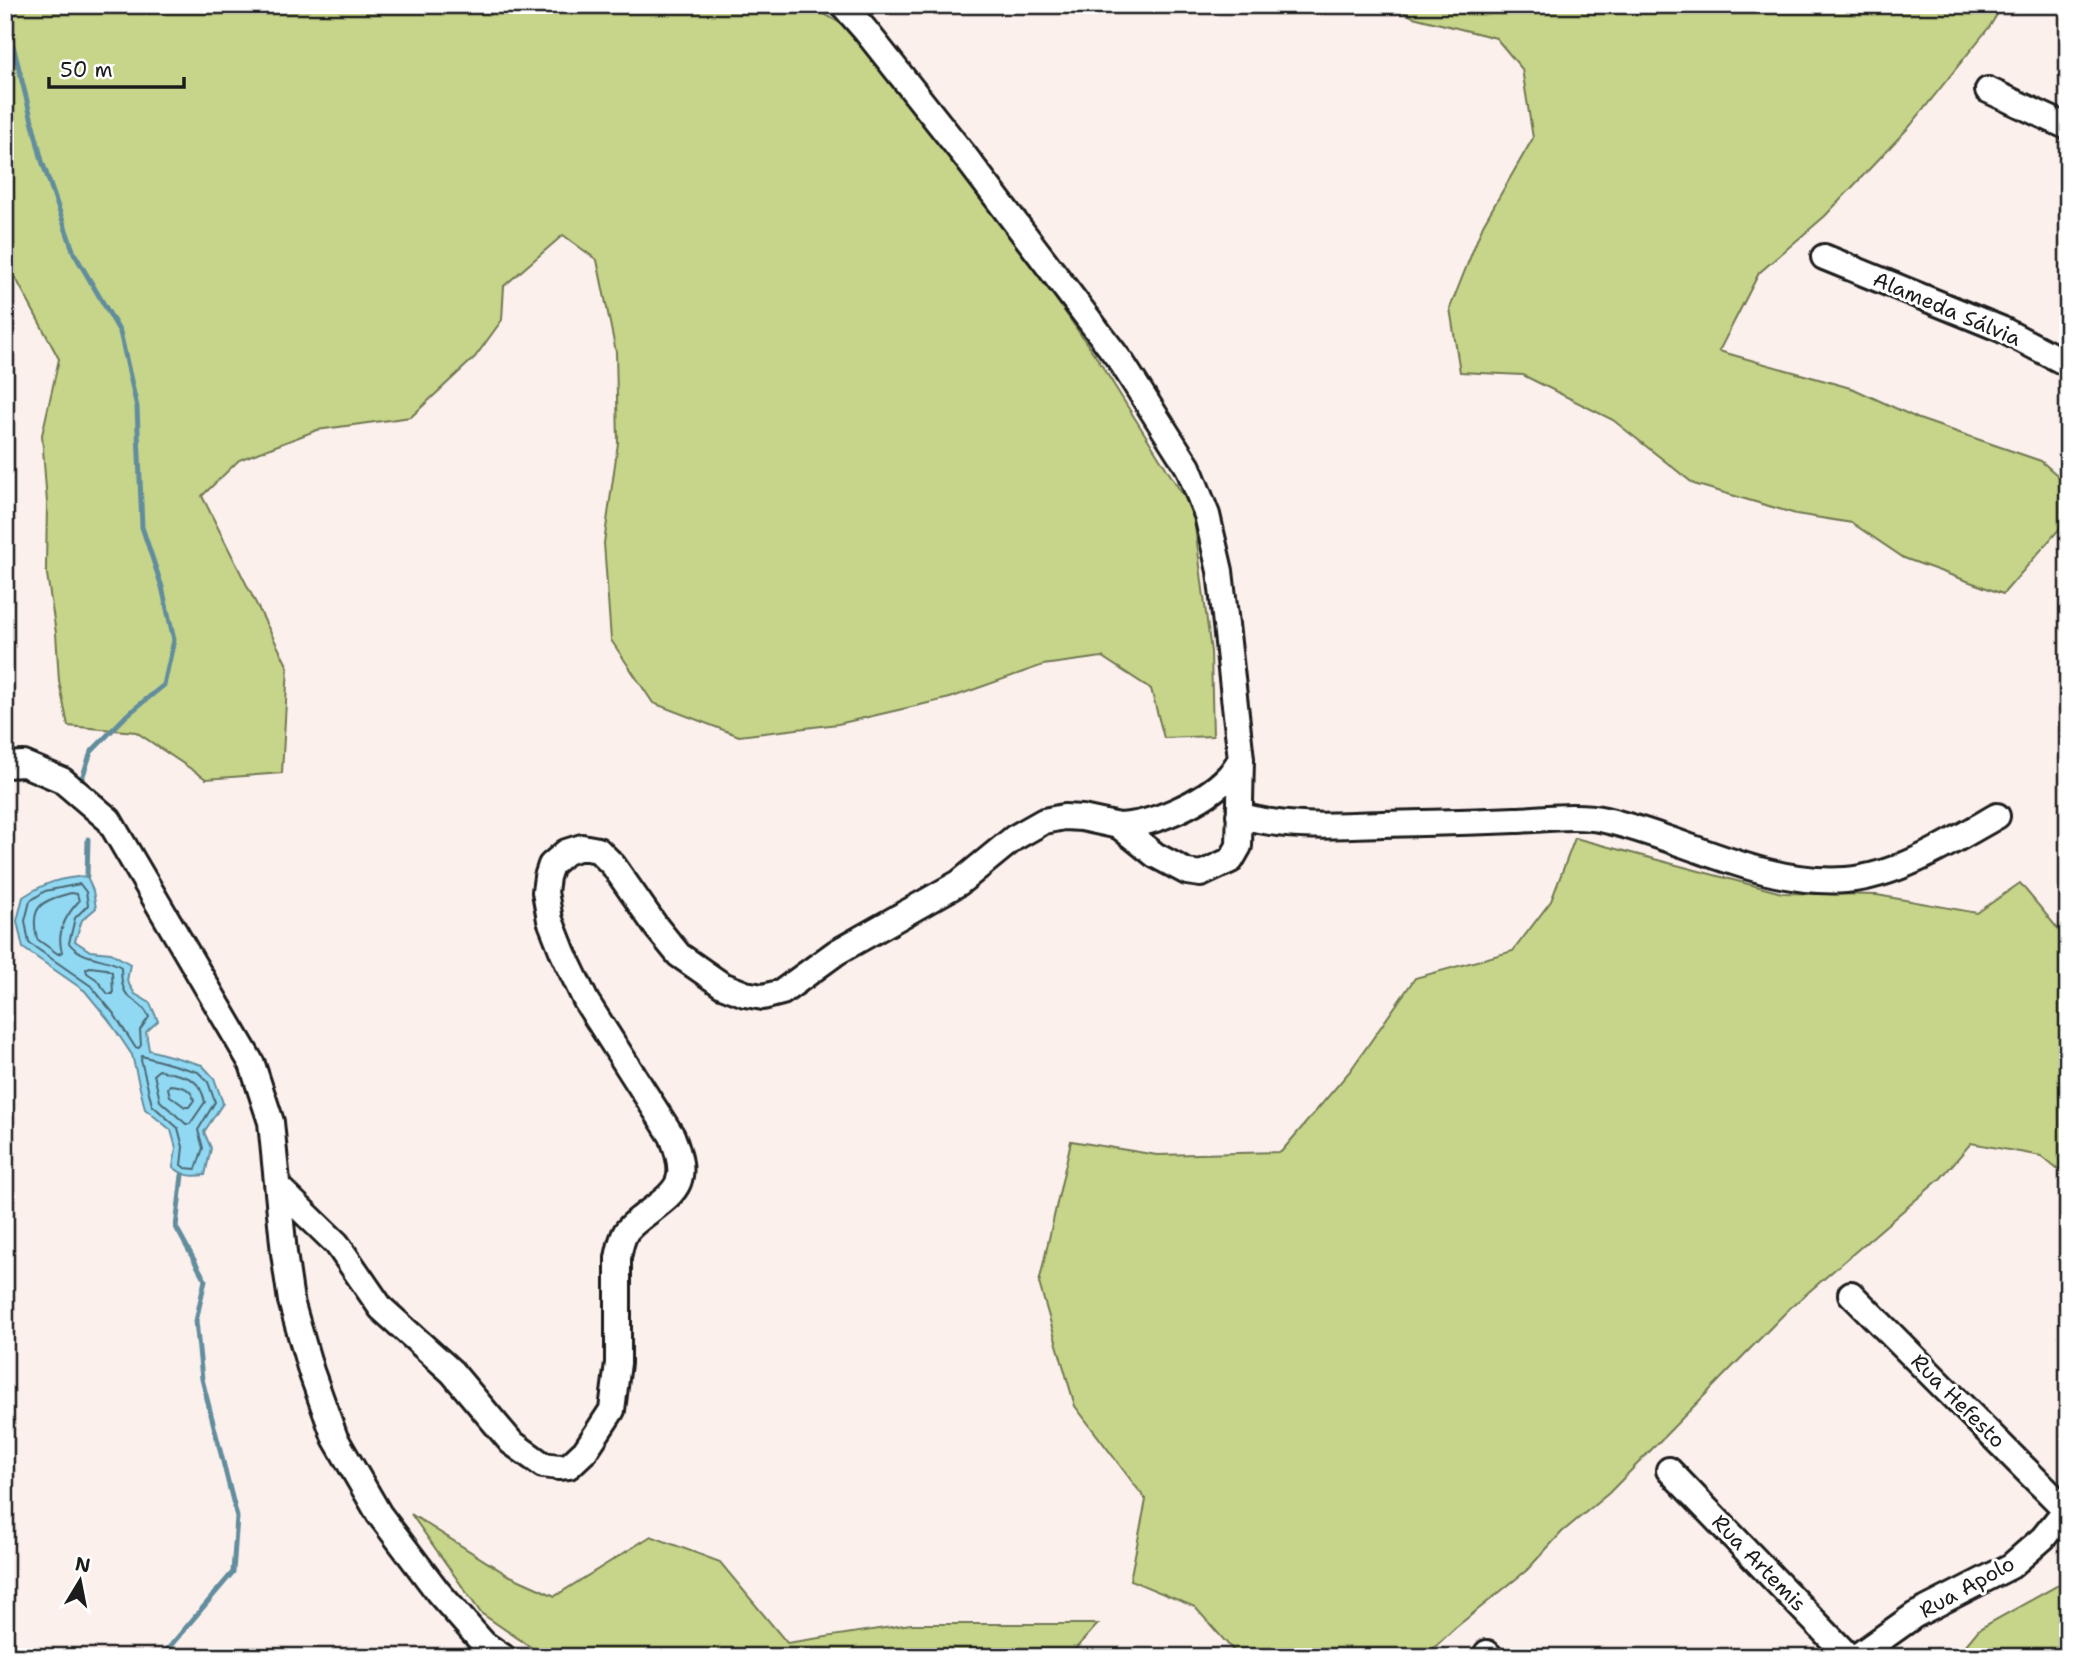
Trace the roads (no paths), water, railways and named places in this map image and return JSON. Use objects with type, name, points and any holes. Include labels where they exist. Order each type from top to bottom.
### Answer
[{"type":"street","points":[[843,5],[964,155],[1115,354],[1157,415],[1188,467],[1207,515],[1220,571],[1241,759],[1239,846],[1231,860],[1200,874],[1187,872],[1165,860],[1119,826]]},
{"type":"street","points":[[1988,90],[2068,127]]},
{"type":"street","name":"Alameda Sálvia","points":[[1824,257],[2001,329],[2068,364]]},
{"type":"street","points":[[278,1187],[337,1244],[381,1308],[452,1372],[511,1442],[543,1465],[569,1465],[585,1451],[612,1410],[618,1363],[618,1258],[621,1243],[627,1230],[677,1189],[680,1173],[679,1153],[672,1136],[586,1001],[563,953],[550,920],[545,892],[551,866],[566,852],[582,847],[598,850],[613,865],[678,955],[722,985],[745,994],[763,997],[782,992],[837,952],[959,883],[1014,838],[1044,821],[1064,817],[1082,818],[1119,826],[1135,826],[1149,822],[1188,804],[1229,776],[1241,759]]},
{"type":"street","points":[[5,765],[24,764],[62,780],[109,820],[252,1063],[271,1122],[291,1301],[311,1371],[335,1438],[379,1514],[438,1592],[484,1644],[503,1657]]},
{"type":"street","points":[[1239,816],[1256,821],[1295,825],[1452,824],[1559,818],[1603,820],[1673,840],[1751,867],[1811,880],[1848,880],[1880,872],[1937,849],[1997,817]]},
{"type":"street","name":"Rua Hefesto","points":[[1851,1294],[2067,1508]]},
{"type":"street","name":"Rua Artemis","points":[[1669,1470],[1849,1657]]},
{"type":"street","name":"Rua Apolo","points":[[1856,1657],[1915,1615],[2011,1566],[2043,1538],[2067,1508]]},
{"type":"water","points":[[87,876],[96,908],[82,920],[75,941],[90,951],[111,953],[130,964],[127,981],[135,994],[150,1003],[158,1021],[146,1032],[149,1050],[202,1065],[214,1078],[223,1103],[204,1132],[211,1148],[205,1175],[188,1175],[173,1167],[176,1148],[171,1130],[145,1109],[132,1055],[108,1019],[85,991],[23,948],[17,921],[23,897],[54,882]]},
{"type":"waterway","points":[[5,13],[42,161],[74,253],[120,332],[137,407],[142,527],[162,587],[174,640],[164,685],[127,715],[91,752],[79,787]]},
{"type":"waterway","points":[[87,876],[88,839]]},
{"type":"waterway","points":[[161,1657],[233,1572],[237,1517],[202,1379],[196,1321],[205,1280],[176,1227],[182,1175]]}]
